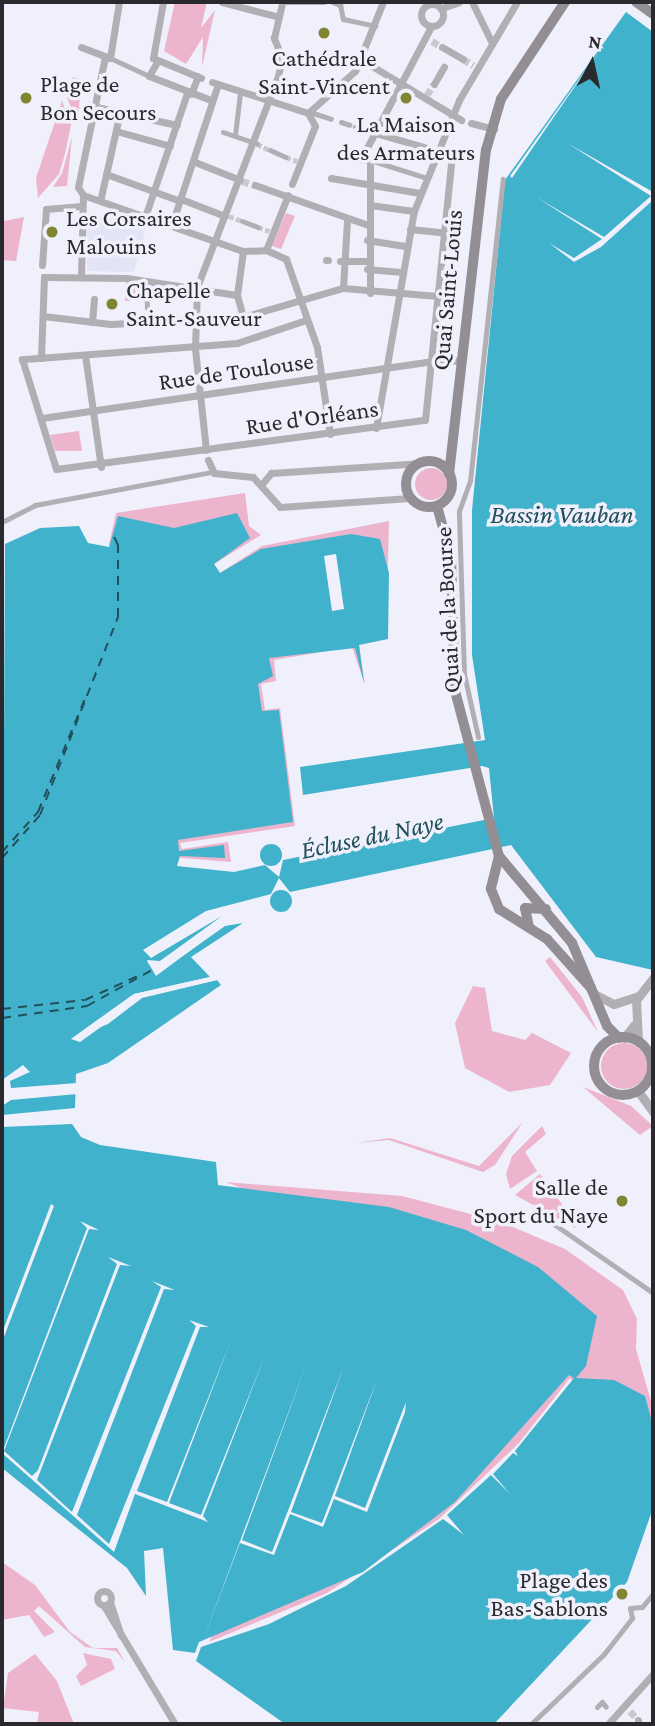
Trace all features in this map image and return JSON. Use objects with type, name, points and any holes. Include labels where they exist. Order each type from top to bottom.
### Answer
[{"type":"main road","name":"Quai Saint-Louis","points":[[449,474],[453,456],[477,194],[501,99],[565,2]]},
{"type":"main road","points":[[636,2],[653,14]]},
{"type":"main road","points":[[437,506],[411,498],[408,476],[423,463],[437,463],[453,456]]},
{"type":"main road","points":[[437,463],[449,474],[450,492],[437,506]]},
{"type":"main road","points":[[437,506],[451,556],[453,674],[467,743],[502,860],[547,909],[581,957],[607,1026],[605,1044],[594,1067],[600,1083],[622,1095],[638,1091],[650,1082],[652,1062],[639,1042],[622,1038],[607,1026]]},
{"type":"main road","points":[[502,860],[496,869],[491,889],[499,909],[531,929],[593,991]]},
{"type":"main road","points":[[531,929],[525,908],[547,909]]},
{"type":"main road","points":[[605,1044],[622,1038]]},
{"type":"street","points":[[81,277],[83,195],[78,187],[92,106],[107,57],[119,2]]},
{"type":"street","points":[[146,214],[177,125],[199,77],[157,62],[151,53],[163,2]]},
{"type":"street","points":[[222,2],[279,17]]},
{"type":"street","points":[[205,447],[195,348],[197,287],[270,104],[282,60],[274,38],[284,2],[323,2]]},
{"type":"street","points":[[332,2],[340,5],[343,19],[374,26]]},
{"type":"street","points":[[308,113],[362,60],[383,2]]},
{"type":"street","points":[[431,27],[422,21],[426,3],[442,8],[459,2]]},
{"type":"street","points":[[472,2],[492,43]]},
{"type":"street","points":[[376,428],[388,368],[396,292],[414,211],[436,153],[458,118],[475,67],[517,2]]},
{"type":"street","points":[[370,293],[367,240],[370,184],[365,159],[371,132],[430,40],[431,27],[442,8]]},
{"type":"street","points":[[81,47],[189,94],[211,100]]},
{"type":"street","points":[[442,47],[463,59]]},
{"type":"street","points":[[362,60],[458,118]]},
{"type":"street","points":[[149,76],[157,62]]},
{"type":"street","points":[[434,84],[444,67]]},
{"type":"street","points":[[172,224],[195,162],[215,83],[270,104],[331,119]]},
{"type":"street","points":[[235,135],[240,93]]},
{"type":"street","points":[[92,106],[177,125]]},
{"type":"street","points":[[101,197],[120,112]]},
{"type":"street","points":[[292,184],[315,125],[308,113]]},
{"type":"street","points":[[341,122],[436,153],[452,155],[438,296],[436,361]]},
{"type":"street","points":[[471,123],[494,129]]},
{"type":"street","points":[[203,124],[214,128]]},
{"type":"street","points":[[116,131],[170,146]]},
{"type":"street","points":[[223,132],[255,143]]},
{"type":"street","points":[[270,150],[286,156]]},
{"type":"street","points":[[343,153],[427,178]]},
{"type":"street","points":[[195,162],[239,180]]},
{"type":"street","points":[[106,178],[226,215]]},
{"type":"street","points":[[331,178],[420,193]]},
{"type":"street","name":"Quai Saint-Louis","points":[[470,481],[503,179]]},
{"type":"street","points":[[255,185],[288,195],[348,221],[368,225]]},
{"type":"street","points":[[83,195],[101,197],[243,251],[266,250],[283,256],[310,332],[322,378],[330,434]]},
{"type":"street","points":[[266,250],[288,195]]},
{"type":"street","points":[[370,205],[414,211]]},
{"type":"street","points":[[41,358],[44,277],[42,265],[46,209],[81,206]]},
{"type":"street","points":[[242,221],[258,227]]},
{"type":"street","points":[[343,288],[341,261],[348,221]]},
{"type":"street","points":[[410,229],[446,233]]},
{"type":"street","points":[[367,240],[405,246]]},
{"type":"street","points":[[243,251],[237,295],[243,317],[343,288],[370,293],[396,292],[438,296]]},
{"type":"street","points":[[341,261],[400,272]]},
{"type":"street","points":[[44,277],[170,283],[237,295]]},
{"type":"street","points":[[146,281],[147,314]]},
{"type":"street","points":[[92,322],[94,299]]},
{"type":"street","points":[[43,316],[92,322],[147,314],[195,319]]},
{"type":"street","points":[[42,418],[22,359],[195,348],[270,335],[306,320]]},
{"type":"street","points":[[310,332],[319,330]]},
{"type":"street","points":[[85,355],[101,467]]},
{"type":"street","name":"Rue de Toulouse","points":[[42,418],[436,361],[462,361]]},
{"type":"street","name":"Rue d'Orléans","points":[[42,418],[60,472],[205,447],[239,447],[376,428],[425,420],[436,361]]},
{"type":"street","points":[[208,460],[212,472]]},
{"type":"street","points":[[261,485],[271,473],[423,463]]},
{"type":"street","points":[[2,522],[35,505],[212,472],[246,475],[261,485],[271,502],[286,507],[411,498]]},
{"type":"street","name":"Quai de la Bourse","points":[[470,481],[459,511],[462,651],[478,737]]},
{"type":"street","points":[[639,1042],[634,1025],[640,994],[653,978]]},
{"type":"street","points":[[593,991],[614,1004],[640,994]]},
{"type":"street","points":[[622,1038],[634,1025]]},
{"type":"street","points":[[638,1091],[653,1112]]},
{"type":"street","points":[[538,1213],[653,1293]]},
{"type":"street","points":[[531,1724],[632,1618],[630,1608],[642,1607],[653,1594]]},
{"type":"street","points":[[107,1604],[123,1642],[175,1724]]},
{"type":"street","points":[[611,1712],[628,1709],[653,1674]]},
{"type":"street","points":[[597,1707],[602,1702],[611,1712]]},
{"type":"street","points":[[608,1724],[611,1712]]},
{"type":"shaded area","points":[[175,2],[207,2],[201,28],[215,10],[202,67],[203,37],[186,64],[164,51]]},
{"type":"shaded area","points":[[73,77],[81,80],[78,123],[67,98]]},
{"type":"shaded area","points":[[62,101],[71,125],[65,154],[59,174],[38,198],[36,178]]},
{"type":"shaded area","points":[[72,137],[67,186],[53,187],[62,173]]},
{"type":"shaded area","points":[[87,213],[146,228],[134,272],[87,271]]},
{"type":"shaded area","points":[[286,213],[295,216],[281,249],[272,246]]},
{"type":"shaded area","points":[[24,217],[16,261],[2,260],[4,221]]},
{"type":"shaded area","points":[[126,281],[144,283],[144,301],[125,301]]},
{"type":"shaded area","points":[[79,431],[82,451],[55,451],[50,435]]},
{"type":"shaded area","points":[[431,468],[443,472],[447,484],[443,496],[431,500],[419,496],[415,484],[419,472]]},
{"type":"shaded area","points":[[245,493],[249,526],[261,535],[214,564],[220,573],[262,546],[389,521],[386,637],[359,644],[365,685],[352,647],[274,660],[276,681],[261,684],[265,710],[280,708],[295,826],[180,843],[182,849],[228,842],[231,862],[170,857],[216,578],[109,545],[116,513]]},
{"type":"shaded area","points":[[550,957],[582,997],[598,1032],[545,961]]},
{"type":"shaded area","points":[[473,986],[485,988],[492,1031],[525,1040],[532,1033],[571,1053],[550,1085],[509,1092],[465,1068],[455,1023]]},
{"type":"shaded area","points":[[624,1043],[641,1049],[647,1066],[641,1083],[624,1089],[607,1083],[601,1066],[607,1049]]},
{"type":"shaded area","points":[[583,1087],[631,1106],[653,1126],[640,1135]]},
{"type":"shaded area","points":[[523,1122],[495,1165],[483,1172],[389,1140],[356,1143],[390,1138],[479,1166]]},
{"type":"shaded area","points":[[542,1126],[546,1134],[525,1152],[537,1171],[510,1189],[506,1174],[512,1156]]},
{"type":"shaded area","points":[[540,1174],[577,1225],[575,1228],[515,1195]]},
{"type":"shaded area","points":[[226,1182],[402,1196],[501,1222],[565,1249],[623,1290],[637,1319],[636,1349],[653,1408],[653,1475],[570,1378],[519,1443],[439,1519],[327,1593],[209,1642],[222,1615],[261,1196]]},
{"type":"shaded area","points":[[2,1562],[35,1585],[70,1632],[93,1648],[117,1648],[125,1662],[116,1651],[85,1647],[39,1606],[34,1611],[55,1632],[44,1637],[29,1615],[2,1620]]},
{"type":"shaded area","points":[[83,1653],[111,1659],[115,1669],[81,1686],[76,1676],[87,1665]]},
{"type":"shaded area","points":[[35,1654],[57,1681],[74,1724],[37,1724],[39,1712],[3,1708],[8,1673]]},
{"type":"water","name":"Bassin Vauban","points":[[626,12],[653,32],[653,970],[596,957],[511,845],[290,892],[279,878],[271,894],[206,911],[143,950],[151,958],[222,916],[160,961],[147,961],[156,975],[225,926],[243,923],[191,957],[210,977],[134,994],[71,1039],[108,1024],[142,998],[217,980],[221,985],[108,1063],[76,1074],[75,1108],[2,1115],[5,544],[40,528],[79,526],[88,543],[109,547],[118,516],[174,528],[237,513],[250,538],[214,564],[220,573],[261,549],[351,534],[380,539],[389,573],[388,639],[359,645],[364,683],[355,648],[269,658],[273,676],[258,684],[262,711],[279,710],[293,822],[178,840],[179,851],[224,845],[225,858],[180,856],[177,866],[234,872],[265,865],[279,877],[283,860],[494,818],[489,768],[482,766],[303,795],[300,767],[485,740],[472,655],[472,510],[505,180]]},
{"type":"water","points":[[271,844],[281,851],[282,855],[275,865],[271,866],[261,859],[260,855],[267,845]]},
{"type":"water","points":[[281,890],[289,893],[292,901],[289,909],[281,912],[273,909],[270,901],[273,893]]},
{"type":"water","points":[[72,1124],[81,1137],[100,1145],[216,1162],[218,1185],[389,1207],[466,1230],[538,1267],[597,1316],[586,1366],[576,1378],[614,1380],[645,1396],[653,1426],[653,1508],[627,1582],[494,1724],[285,1724],[196,1661],[201,1647],[269,1624],[346,1586],[443,1519],[464,1535],[447,1515],[491,1475],[510,1494],[493,1474],[513,1453],[518,1456],[515,1451],[574,1378],[569,1375],[455,1502],[363,1572],[199,1642],[195,1653],[173,1650],[163,1548],[144,1551],[146,1596],[127,1568],[2,1468],[2,1127]]},
{"type":"pier","points":[[600,50],[512,178],[510,176]]},
{"type":"pier","points":[[567,143],[653,192],[653,200],[601,247],[574,262],[549,243],[574,258],[602,239],[536,197],[604,237],[651,196]]},
{"type":"pier","points":[[336,554],[344,609],[332,611],[324,556]]},
{"type":"pier","points":[[208,929],[192,943],[211,935],[156,976],[147,960],[160,961]]},
{"type":"pier","points":[[210,977],[217,980],[143,997],[80,1042],[71,1039],[134,994]]},
{"type":"pier","points":[[23,1065],[30,1072],[10,1081],[11,1088],[77,1083],[77,1094],[11,1100],[2,1106],[2,1080]]},
{"type":"pier","points":[[51,1204],[54,1206],[2,1342],[2,1333]]},
{"type":"pier","points":[[80,1221],[99,1230],[89,1229],[4,1451],[32,1476],[38,1470],[117,1264],[108,1257],[131,1266],[120,1265],[37,1480],[72,1512],[161,1287],[152,1281],[175,1290],[164,1289],[77,1515],[109,1544],[196,1326],[189,1320],[209,1327],[200,1327],[137,1491],[167,1502],[231,1340],[169,1503],[201,1515],[266,1353],[203,1516],[208,1522],[135,1494],[114,1552],[2,1453],[87,1228]]},
{"type":"pier","points":[[308,1360],[242,1540],[272,1552],[344,1366],[291,1512],[322,1523],[378,1377],[335,1496],[365,1508],[406,1402],[405,1412],[367,1512],[334,1499],[323,1527],[290,1514],[274,1555],[240,1543],[200,1648]]},
{"type":"ferry route","points":[[2,858],[40,815],[118,617],[118,545],[112,532]]},
{"type":"ferry route","points":[[2,852],[38,812],[86,696]]},
{"type":"ferry route","points":[[2,1018],[87,1006],[152,970]]},
{"type":"ferry route","points":[[2,1009],[85,1000],[142,974]]},
{"type":"tunnel","points":[[432,41],[442,47]]},
{"type":"tunnel","points":[[463,59],[473,65]]},
{"type":"tunnel","points":[[427,95],[434,84]]},
{"type":"tunnel","points":[[257,144],[270,150]]},
{"type":"tunnel","points":[[286,157],[297,161]]},
{"type":"tunnel","points":[[242,181],[255,185]]},
{"type":"tunnel","points":[[229,216],[242,221]]},
{"type":"tunnel","points":[[258,227],[269,231]]},
{"type":"tunnel","points":[[630,1711],[638,1720]]},
{"type":"place","name":"Cathédrale Saint-Vincent","points":[[324,33]]},
{"type":"place","name":"Plage de Bon Secours","points":[[26,98]]},
{"type":"place","name":"La Maison des Armateurs","points":[[406,98]]},
{"type":"place","name":"Les Corsaires Malouins","points":[[52,232]]},
{"type":"place","name":"Chapelle Saint-Sauveur","points":[[112,304]]},
{"type":"place","name":"Salle de Sport du Naye","points":[[622,1201]]},
{"type":"place","name":"Plage des Bas-Sablons","points":[[622,1594]]},
{"type":"water label","name":"Écluse du Naye","points":[[372,836]]}]
